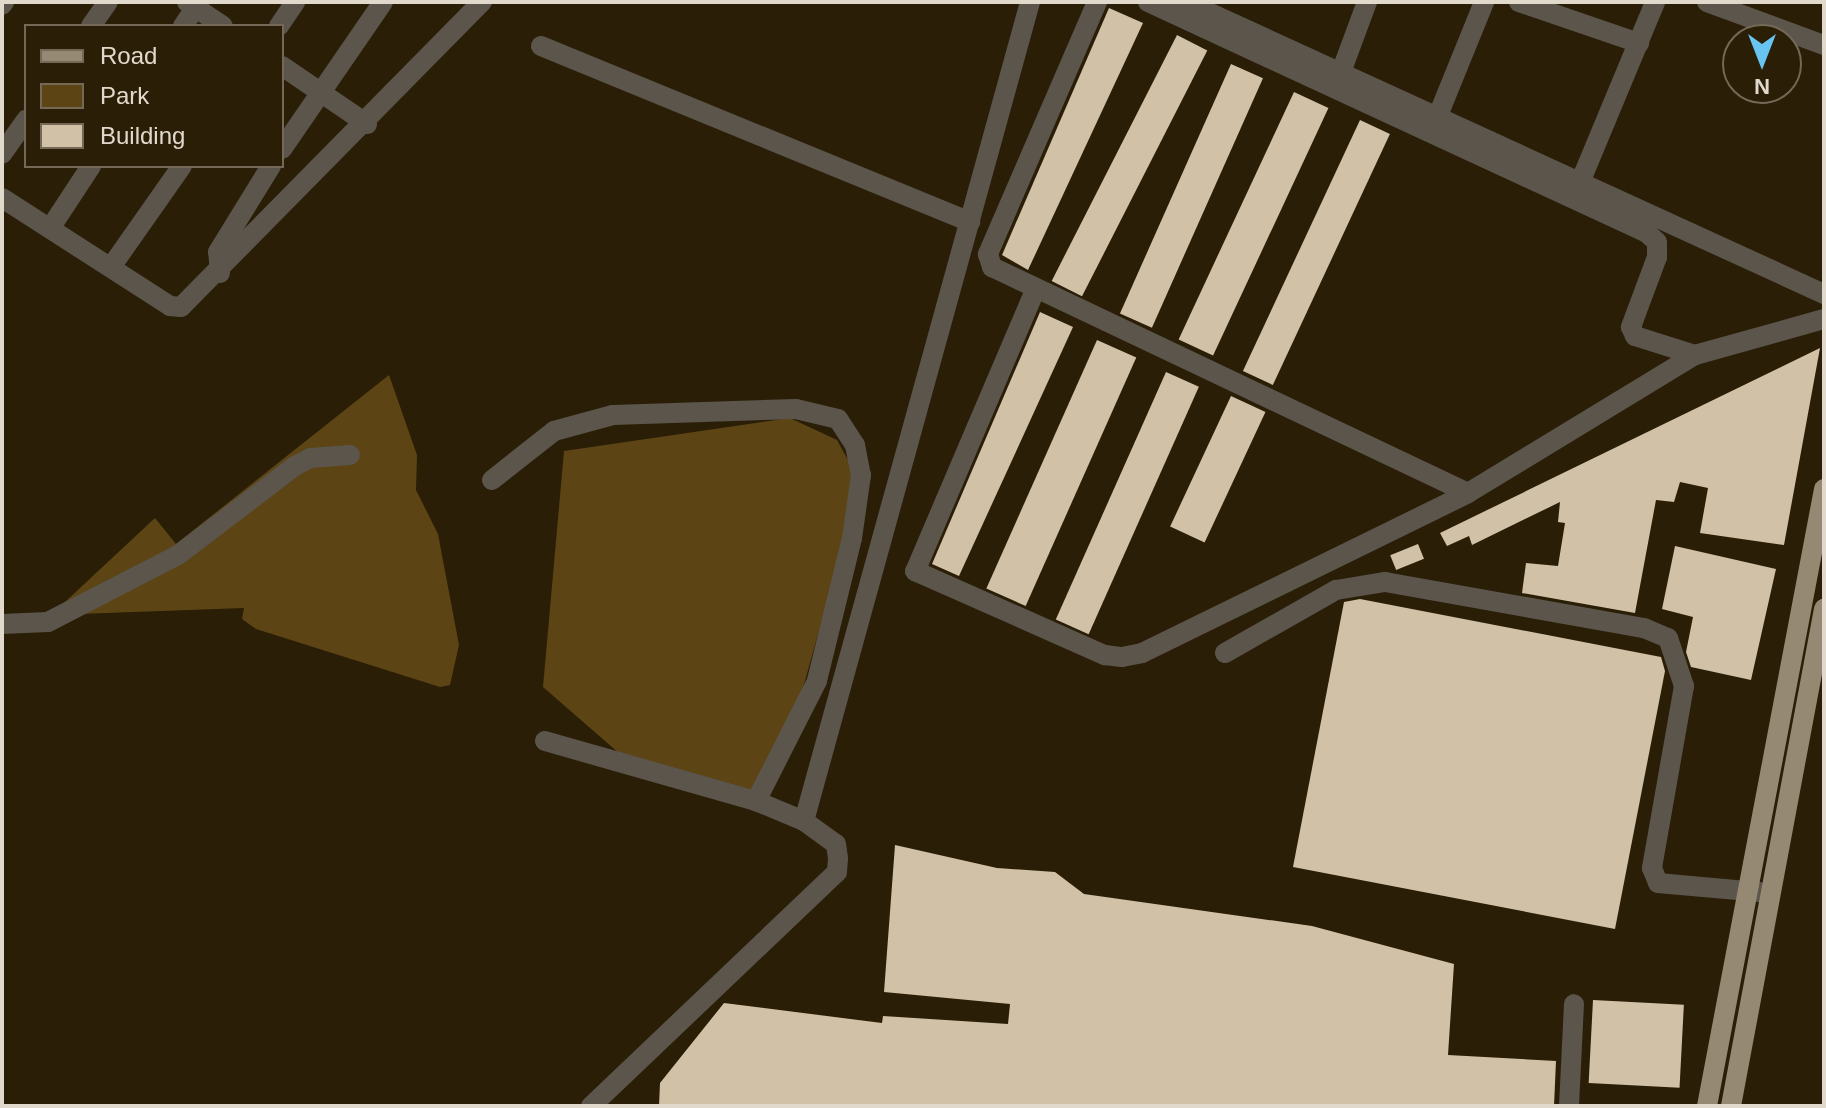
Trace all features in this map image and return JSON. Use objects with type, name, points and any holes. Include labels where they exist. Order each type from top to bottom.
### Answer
[{"type":"main road","points":[[1707,1106],[1824,489]]},
{"type":"main road","points":[[1731,1106],[1824,609]]},
{"type":"street","points":[[92,24],[108,2]]},
{"type":"street","points":[[280,24],[295,2]]},
{"type":"street","points":[[284,146],[383,2]]},
{"type":"street","points":[[2,198],[170,306],[181,307],[220,273],[482,2]]},
{"type":"street","points":[[804,821],[1030,2]]},
{"type":"street","points":[[1097,2],[988,254],[992,267],[1468,493]]},
{"type":"street","points":[[1148,2],[1647,233],[1657,242],[1657,257],[1631,327],[1635,336],[1695,355]]},
{"type":"street","points":[[1186,2],[1579,185],[1824,294]]},
{"type":"street","points":[[1340,75],[1367,2]]},
{"type":"street","points":[[1437,118],[1484,2]]},
{"type":"street","points":[[1519,2],[1639,43]]},
{"type":"street","points":[[1579,185],[1655,2]]},
{"type":"street","points":[[1707,2],[1824,45]]},
{"type":"street","points":[[184,24],[194,4],[220,24]]},
{"type":"street","points":[[541,46],[970,222]]},
{"type":"street","points":[[284,67],[367,124]]},
{"type":"street","points":[[2,154],[24,123]]},
{"type":"street","points":[[51,227],[90,168]]},
{"type":"street","points":[[111,267],[181,168]]},
{"type":"street","points":[[220,273],[218,252],[270,168]]},
{"type":"street","points":[[1036,288],[915,571],[1105,655],[1122,657],[1142,653],[1468,493],[1695,355],[1824,319]]},
{"type":"street","points":[[492,480],[554,431],[613,415],[796,409],[838,419],[855,445],[861,475],[852,538],[817,681],[756,801]]},
{"type":"street","points":[[2,624],[48,622],[178,555],[295,466],[324,455],[350,455]]},
{"type":"street","points":[[1225,653],[1336,590],[1385,582],[1644,628],[1668,638],[1684,686],[1652,868],[1658,883],[1748,888],[1769,893]]},
{"type":"street","points":[[545,741],[756,801],[804,821],[836,844],[837,872],[591,1106]]},
{"type":"street","points":[[1569,1106],[1574,1004]]},
{"type":"green space","points":[[389,375],[417,455],[416,490],[438,534],[459,645],[450,685],[440,687],[256,629],[242,619],[244,608],[51,615],[155,518],[176,544]]},
{"type":"green space","points":[[790,418],[837,440],[854,471],[845,537],[805,681],[762,801],[636,768],[543,687],[564,451]]},
{"type":"building","points":[[1109,8],[1143,23],[1028,270],[1002,255]]},
{"type":"building","points":[[1177,35],[1207,50],[1082,296],[1052,281]]},
{"type":"building","points":[[1231,64],[1263,78],[1152,328],[1120,313]]},
{"type":"building","points":[[1294,92],[1328,108],[1213,355],[1179,339]]},
{"type":"building","points":[[1360,120],[1390,134],[1273,385],[1243,371]]},
{"type":"building","points":[[1040,312],[1073,327],[959,576],[932,564]]},
{"type":"building","points":[[1097,340],[1136,357],[1026,606],[986,588]]},
{"type":"building","points":[[1820,348],[1784,545],[1700,533],[1708,488],[1680,482],[1674,502],[1656,500],[1635,613],[1522,593],[1526,563],[1558,566],[1565,523],[1558,522],[1560,502],[1472,545],[1469,536],[1447,546],[1440,533]]},
{"type":"building","points":[[1166,372],[1199,387],[1089,634],[1056,620]]},
{"type":"building","points":[[1231,396],[1265,412],[1205,543],[1170,527]]},
{"type":"building","points":[[1418,544],[1424,559],[1396,570],[1390,555]]},
{"type":"building","points":[[1675,546],[1776,569],[1751,680],[1691,667],[1686,652],[1693,617],[1662,609]]},
{"type":"building","points":[[1360,599],[1661,657],[1665,671],[1615,929],[1293,867],[1344,602]]},
{"type":"building","points":[[895,845],[997,868],[1055,872],[1084,894],[1312,926],[1454,964],[1448,1055],[1556,1061],[1554,1106],[659,1106],[660,1083],[724,1003],[882,1023],[883,1016],[1008,1024],[1010,1004],[884,992]]},
{"type":"building","points":[[1593,1000],[1684,1005],[1680,1088],[1589,1083]]}]
